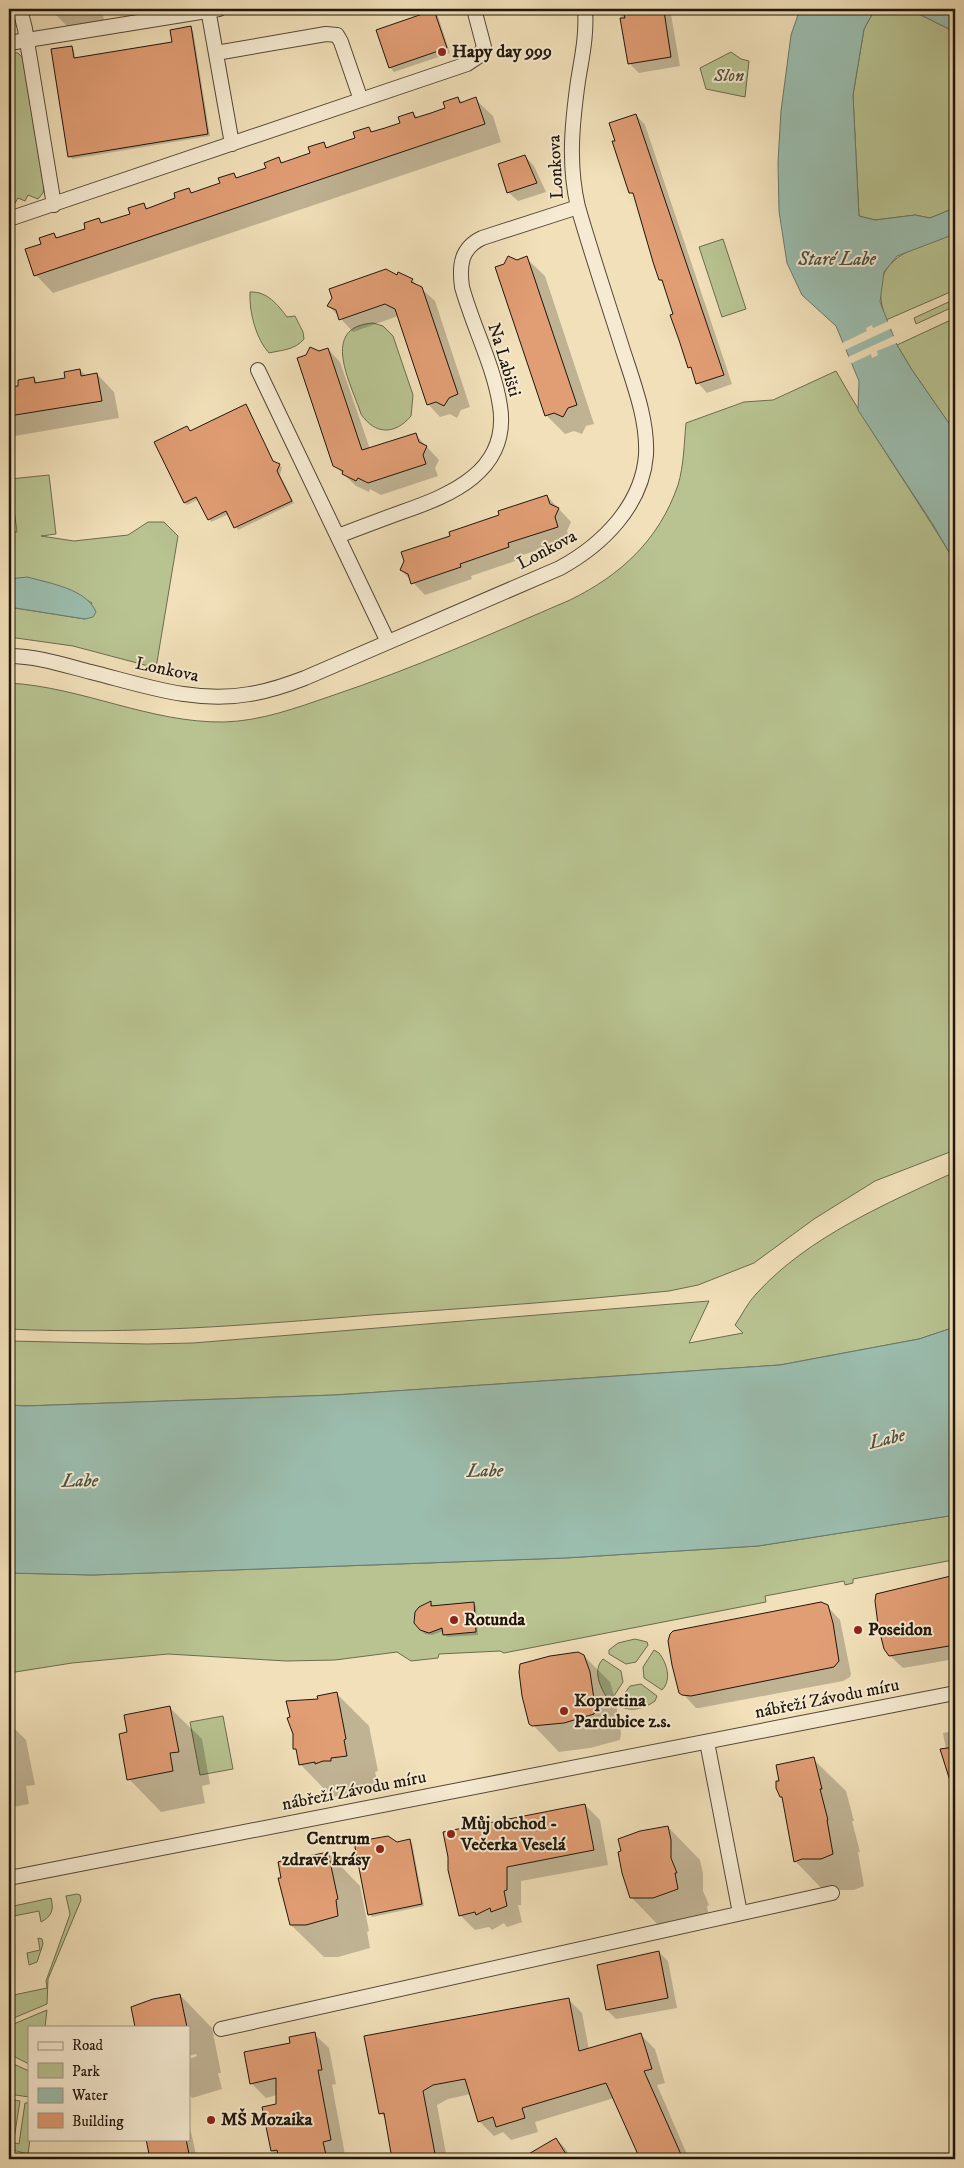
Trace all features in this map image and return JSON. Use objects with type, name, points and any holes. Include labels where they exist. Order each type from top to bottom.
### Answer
[{"type":"street","points":[[20,9],[27,40],[54,205]]},
{"type":"street","points":[[9,43],[212,9],[216,53],[232,144]]},
{"type":"street","points":[[9,220],[474,61],[484,47],[474,9]]},
{"type":"street","name":"Lonkova","points":[[9,656],[51,661],[180,694],[225,697],[273,689],[305,678],[560,568],[581,556],[598,543],[613,527],[626,511],[636,492],[646,455],[642,419],[628,365],[578,207],[571,154],[576,97],[585,40],[585,9]]},
{"type":"street","points":[[216,53],[326,34],[337,35],[361,100]]},
{"type":"street","name":"Na Labišti","points":[[338,536],[448,495],[467,484],[479,473],[494,450],[500,433],[500,406],[462,287],[460,270],[463,256],[467,248],[482,238],[578,207]]},
{"type":"street","points":[[258,370],[388,642]]},
{"type":"street","name":"nábřeží Závodu míru","points":[[9,1878],[955,1694]]},
{"type":"street","points":[[707,1742],[740,1913]]},
{"type":"street","points":[[221,2029],[832,1893]]},
{"type":"green space","points":[[875,9],[909,9],[955,32],[955,205],[952,209],[930,218],[915,215],[875,220],[859,216],[853,95],[864,29]]},
{"type":"green space","points":[[9,52],[18,53],[25,60],[45,184],[43,193],[38,199],[28,195],[25,201],[18,198],[12,208],[9,208]]},
{"type":"green space","name":"Slon","points":[[731,52],[741,59],[749,61],[745,97],[706,89],[700,68]]},
{"type":"green space","points":[[955,234],[955,290],[886,320],[881,299],[881,283],[886,270],[895,260],[907,252],[921,245]]},
{"type":"green space","points":[[723,239],[746,309],[722,317],[699,247]]},
{"type":"green space","points":[[250,292],[267,296],[287,317],[295,316],[303,332],[304,339],[292,347],[269,353],[260,340],[254,325]]},
{"type":"green space","points":[[955,299],[955,306],[916,324],[914,318]]},
{"type":"green space","points":[[955,318],[955,432],[897,345]]},
{"type":"green space","points":[[373,323],[383,326],[393,336],[413,395],[411,416],[398,427],[392,429],[385,430],[372,426],[361,414],[346,373],[343,358],[343,345],[347,335],[357,327]]},
{"type":"green space","points":[[836,371],[955,562],[955,1150],[875,1181],[814,1219],[754,1263],[698,1285],[669,1291],[190,1328],[100,1331],[9,1329],[9,683],[63,691],[169,717],[224,722],[278,713],[361,686],[451,651],[570,600],[606,579],[636,554],[649,539],[670,505],[682,470],[686,423],[744,402],[773,400]]},
{"type":"green space","points":[[49,475],[56,534],[41,536],[74,541],[128,535],[148,522],[164,522],[178,536],[156,668],[73,646],[9,637],[9,607],[85,619],[92,603],[72,592],[42,581],[9,579],[9,532],[17,532],[10,479]]},
{"type":"green space","points":[[955,1172],[955,1327],[919,1339],[780,1365],[335,1395],[9,1405],[9,1341],[193,1343],[709,1301],[689,1343],[743,1333],[735,1325],[751,1300],[777,1273],[800,1255],[824,1238],[876,1209]]},
{"type":"green space","points":[[955,1515],[955,1566],[953,1560],[853,1579],[853,1583],[845,1585],[844,1581],[765,1596],[766,1602],[504,1653],[500,1651],[439,1654],[438,1658],[411,1661],[397,1652],[335,1660],[286,1661],[168,1654],[72,1663],[9,1673],[9,1573],[93,1575],[565,1558],[758,1546]]},
{"type":"green space","points":[[635,1639],[647,1642],[648,1645],[636,1662],[626,1664],[609,1654],[609,1650],[618,1643]]},
{"type":"green space","points":[[654,1650],[662,1657],[666,1666],[668,1677],[662,1690],[644,1678],[643,1667]]},
{"type":"green space","points":[[603,1659],[621,1671],[623,1682],[612,1699],[606,1696],[598,1677],[598,1667]]},
{"type":"green space","points":[[641,1684],[657,1696],[655,1701],[636,1709],[621,1707],[617,1704],[630,1686]]},
{"type":"green space","points":[[223,1716],[233,1769],[200,1775],[190,1722]]},
{"type":"green space","points":[[80,1895],[81,1900],[48,1979],[47,2004],[9,2020],[9,1996],[47,1988],[46,1981],[70,1914],[66,1896]]},
{"type":"green space","points":[[51,1898],[51,1912],[41,1922],[39,1911],[9,1917],[9,1907]]},
{"type":"green space","points":[[38,1938],[42,1939],[43,1944],[37,1962],[29,1965],[27,1953],[40,1950]]},
{"type":"green space","points":[[47,2010],[45,2026],[28,2026],[28,2064],[9,2054],[9,2026]]},
{"type":"green space","points":[[9,2062],[28,2071],[28,2097],[9,2094]]},
{"type":"green space","points":[[9,2099],[20,2101],[14,2139],[9,2137]]},
{"type":"green space","points":[[25,2103],[28,2103],[28,2140],[30,2140],[28,2154],[9,2149],[9,2141],[19,2144]]},
{"type":"water","name":"Staré Labe","points":[[800,9],[875,9],[864,29],[853,95],[859,216],[875,220],[915,215],[930,218],[952,209],[955,205],[955,234],[897,256],[884,272],[880,302],[897,345],[955,432],[955,562],[932,523],[858,410],[859,381],[836,326],[802,295],[787,263],[779,211],[778,162],[781,111],[791,35]]},
{"type":"water","points":[[909,9],[946,9],[955,15],[955,32]]},
{"type":"water","points":[[27,577],[76,592],[91,604],[96,612],[93,617],[85,619],[9,607],[9,579]]},
{"type":"water","name":"Labe","points":[[955,1327],[955,1515],[758,1546],[565,1558],[93,1575],[9,1573],[9,1405],[335,1395],[780,1365],[919,1339]]},
{"type":"pier","points":[[889,321],[892,328],[845,350],[842,343],[867,331],[866,328],[872,325],[873,328]]},
{"type":"pier","points":[[896,335],[899,342],[877,351],[878,355],[872,358],[871,354],[850,364],[848,357]]},
{"type":"building","points":[[623,9],[658,9],[659,12],[664,11],[671,57],[628,64],[620,18],[625,18]]},
{"type":"building","points":[[434,10],[447,48],[389,68],[376,30]]},
{"type":"building","points":[[191,26],[208,134],[68,157],[51,49],[72,46],[74,58],[172,42],[170,30]]},
{"type":"building","points":[[458,97],[460,103],[476,97],[485,124],[34,276],[25,249],[41,244],[39,238],[54,233],[56,238],[85,229],[84,223],[99,218],[101,223],[130,214],[128,208],[144,203],[146,209],[175,198],[174,193],[189,188],[191,193],[220,183],[218,178],[234,173],[236,178],[266,168],[264,163],[279,157],[281,163],[310,153],[308,147],[324,142],[326,148],[355,138],[353,132],[369,127],[371,132],[400,123],[398,117],[413,112],[415,118],[445,108],[443,102]]},
{"type":"building","points":[[636,114],[724,375],[696,384],[691,367],[688,368],[670,315],[673,314],[662,280],[659,280],[653,262],[633,193],[629,193],[612,141],[615,141],[609,123]]},
{"type":"building","points":[[525,155],[537,183],[507,193],[498,164]]},
{"type":"building","points":[[508,256],[517,260],[527,256],[577,405],[568,408],[563,417],[554,413],[545,416],[495,267],[504,264]]},
{"type":"building","points":[[386,269],[397,275],[398,272],[413,279],[411,282],[422,287],[458,394],[449,398],[444,406],[436,402],[427,405],[395,309],[385,304],[339,320],[336,310],[327,306],[332,298],[329,289]]},
{"type":"building","points":[[310,347],[319,351],[328,348],[362,450],[416,433],[419,442],[427,446],[423,455],[426,464],[368,483],[358,478],[356,481],[342,474],[343,471],[333,466],[297,358],[306,355]]},
{"type":"building","points":[[80,369],[81,376],[97,373],[102,401],[9,416],[9,387],[18,386],[18,380],[34,377],[35,383],[65,378],[64,372]]},
{"type":"building","points":[[246,404],[273,461],[280,464],[277,471],[292,501],[234,528],[226,511],[208,520],[196,497],[184,503],[154,442],[187,426],[190,431]]},
{"type":"building","points":[[547,495],[550,504],[559,508],[555,517],[558,527],[508,543],[509,547],[460,564],[461,567],[411,584],[408,574],[400,570],[404,561],[401,552],[450,536],[449,532],[499,515],[498,511]]},
{"type":"building","points":[[955,1575],[955,1645],[889,1656],[884,1649],[878,1625],[876,1594]]},
{"type":"building","points":[[431,1601],[431,1606],[474,1602],[476,1632],[443,1635],[442,1628],[429,1633],[420,1630],[414,1623],[415,1612],[419,1607]]},
{"type":"building","points":[[821,1602],[828,1605],[833,1623],[839,1661],[834,1667],[691,1696],[679,1693],[668,1641],[673,1631]]},
{"type":"building","points":[[578,1652],[584,1655],[590,1672],[595,1706],[594,1714],[564,1723],[532,1726],[529,1724],[522,1696],[520,1664],[550,1656]]},
{"type":"building","points":[[337,1692],[346,1739],[344,1740],[347,1756],[331,1758],[331,1761],[315,1764],[315,1762],[299,1765],[296,1749],[293,1749],[293,1734],[287,1718],[290,1717],[286,1701],[318,1699],[317,1696]]},
{"type":"building","points":[[170,1706],[179,1752],[170,1753],[173,1771],[127,1780],[119,1734],[127,1732],[124,1715]]},
{"type":"building","points":[[955,1747],[955,1786],[952,1787],[940,1749]]},
{"type":"building","points":[[814,1757],[822,1789],[820,1789],[828,1820],[833,1854],[821,1859],[802,1859],[794,1862],[782,1797],[780,1797],[776,1788],[776,1781],[779,1781],[776,1765]]},
{"type":"building","points":[[585,1804],[594,1850],[507,1867],[507,1890],[504,1891],[507,1906],[491,1912],[490,1908],[476,1915],[475,1912],[459,1916],[448,1870],[448,1857],[443,1832]]},
{"type":"building","points":[[668,1826],[671,1840],[671,1858],[677,1873],[675,1873],[678,1889],[653,1898],[630,1898],[622,1873],[618,1852],[621,1851],[618,1839],[640,1831]]},
{"type":"building","points":[[388,1836],[397,1842],[410,1839],[422,1904],[368,1915],[354,1842]]},
{"type":"building","points":[[328,1852],[338,1899],[336,1900],[338,1916],[306,1925],[290,1925],[278,1878],[281,1878],[278,1862],[284,1860],[310,1860],[309,1856]]},
{"type":"building","points":[[659,1951],[668,1998],[606,2010],[597,1965]]},
{"type":"building","points":[[180,1994],[187,2026],[135,2026],[131,2007],[153,1999]]},
{"type":"building","points":[[569,1998],[579,2051],[641,2033],[652,2069],[644,2071],[683,2159],[640,2159],[606,2083],[522,2108],[525,2118],[496,2127],[493,2117],[478,2122],[465,2079],[433,2085],[423,2091],[436,2159],[392,2159],[384,2113],[379,2114],[364,2036]]},
{"type":"building","points":[[315,2032],[322,2070],[318,2070],[331,2140],[323,2142],[327,2159],[279,2159],[277,2150],[271,2151],[262,2107],[276,2104],[276,2078],[250,2084],[244,2052],[290,2043],[289,2037]]},
{"type":"building","points":[[556,2138],[569,2159],[520,2159]]},
{"type":"building","points":[[146,2140],[186,2140],[190,2159],[150,2159]]},
{"type":"place","name":"Hapy day 999","points":[[442,52]]},
{"type":"place","name":"Rotunda","points":[[454,1620]]},
{"type":"place","name":"Poseidon","points":[[858,1630]]},
{"type":"place","name":"Kopretina Pardubice z.s.","points":[[564,1711]]},
{"type":"place","name":"Můj obchod - Večerka Veselá","points":[[451,1834]]},
{"type":"place","name":"Centrum zdravé krásy","points":[[380,1849]]},
{"type":"place","name":"MŠ Mozaika","points":[[211,2120]]}]
